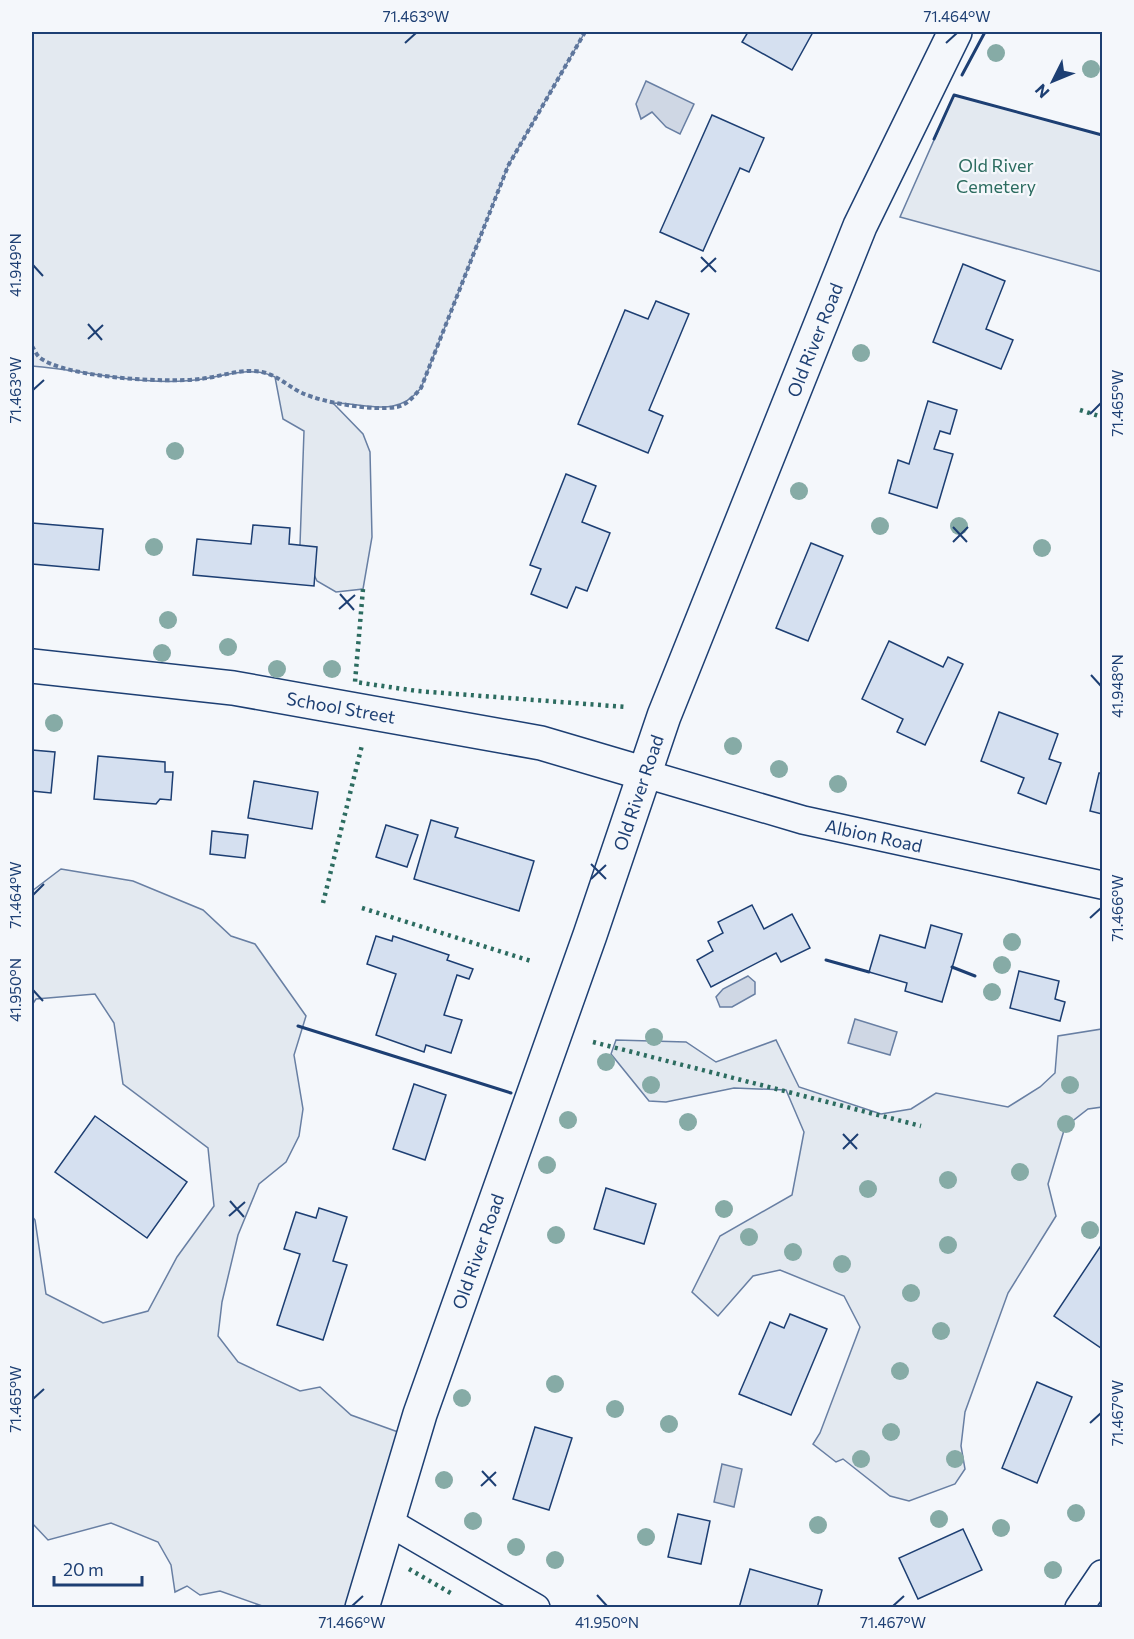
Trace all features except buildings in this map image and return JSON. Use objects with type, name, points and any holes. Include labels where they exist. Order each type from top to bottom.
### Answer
[{"type":"main road","name":"Old River Road","points":[[362,1608],[420,1414],[646,774],[668,705],[860,226],[955,32]]},
{"type":"main road","name":"School Street","points":[[32,666],[233,688],[541,743],[646,774]]},
{"type":"street","name":"Albion Road","points":[[646,774],[803,820],[1102,885]]},
{"type":"street","points":[[387,1521],[536,1608]]},
{"type":"street","points":[[1079,1608],[1102,1574]]},
{"type":"path","points":[[32,345],[39,357],[61,368],[104,376],[172,381],[200,379],[242,371],[264,372],[303,394],[333,402],[398,407],[411,400],[421,388],[508,166],[585,32]]},
{"type":"green space","points":[[32,32],[585,32],[508,166],[421,388],[411,398],[391,406],[333,403],[363,434],[370,452],[372,537],[363,589],[336,592],[317,581],[300,545],[304,431],[283,419],[275,377],[248,372],[203,379],[160,381],[32,366]]},
{"type":"green space","name":"Old River Cemetery","points":[[954,95],[1102,135],[1102,272],[900,217]]},
{"type":"green space","points":[[61,869],[133,881],[203,910],[231,936],[255,944],[306,1016],[294,1055],[303,1109],[299,1136],[286,1162],[259,1184],[238,1235],[222,1302],[218,1336],[238,1362],[300,1391],[320,1387],[351,1415],[412,1437],[371,1607],[265,1607],[220,1591],[200,1595],[187,1586],[175,1592],[171,1565],[158,1542],[111,1523],[48,1540],[32,1523],[32,1216],[35,1220],[46,1294],[103,1323],[148,1311],[177,1257],[214,1206],[208,1148],[123,1084],[114,1023],[95,994],[36,999],[32,1005],[32,891]]},
{"type":"green space","points":[[1102,1029],[1102,1107],[1088,1109],[1065,1127],[1048,1184],[1056,1216],[1008,1293],[965,1412],[961,1446],[965,1469],[955,1484],[909,1501],[890,1496],[843,1459],[836,1462],[813,1444],[820,1433],[860,1327],[844,1296],[780,1270],[753,1276],[718,1316],[692,1292],[720,1236],[792,1195],[804,1132],[786,1090],[734,1088],[666,1102],[649,1101],[611,1054],[616,1040],[686,1042],[716,1062],[776,1040],[799,1087],[881,1114],[911,1109],[936,1093],[1008,1107],[1040,1087],[1055,1073],[1058,1036]]},
{"type":"shaded area","points":[[646,81],[694,104],[680,134],[666,127],[652,112],[641,119],[636,104]]},
{"type":"shaded area","points":[[748,976],[755,982],[755,994],[732,1007],[720,1007],[716,997],[723,989]]},
{"type":"shaded area","points":[[855,1019],[897,1032],[890,1055],[848,1043]]},
{"type":"shaded area","points":[[722,1464],[742,1469],[734,1507],[714,1502]]},
{"type":"hedge","points":[[1080,410],[1102,417]]},
{"type":"hedge","points":[[363,589],[355,682],[417,691],[626,707]]},
{"type":"hedge","points":[[323,903],[362,745]]},
{"type":"hedge","points":[[362,908],[531,961]]},
{"type":"hedge","points":[[593,1042],[921,1126]]},
{"type":"hedge","points":[[409,1569],[454,1595]]},
{"type":"wall","points":[[962,75],[985,32]]},
{"type":"wall","points":[[934,139],[954,95],[1102,135]]},
{"type":"wall","points":[[826,960],[869,972]]},
{"type":"wall","points":[[952,967],[975,976]]},
{"type":"wall","points":[[298,1026],[511,1093]]}]
